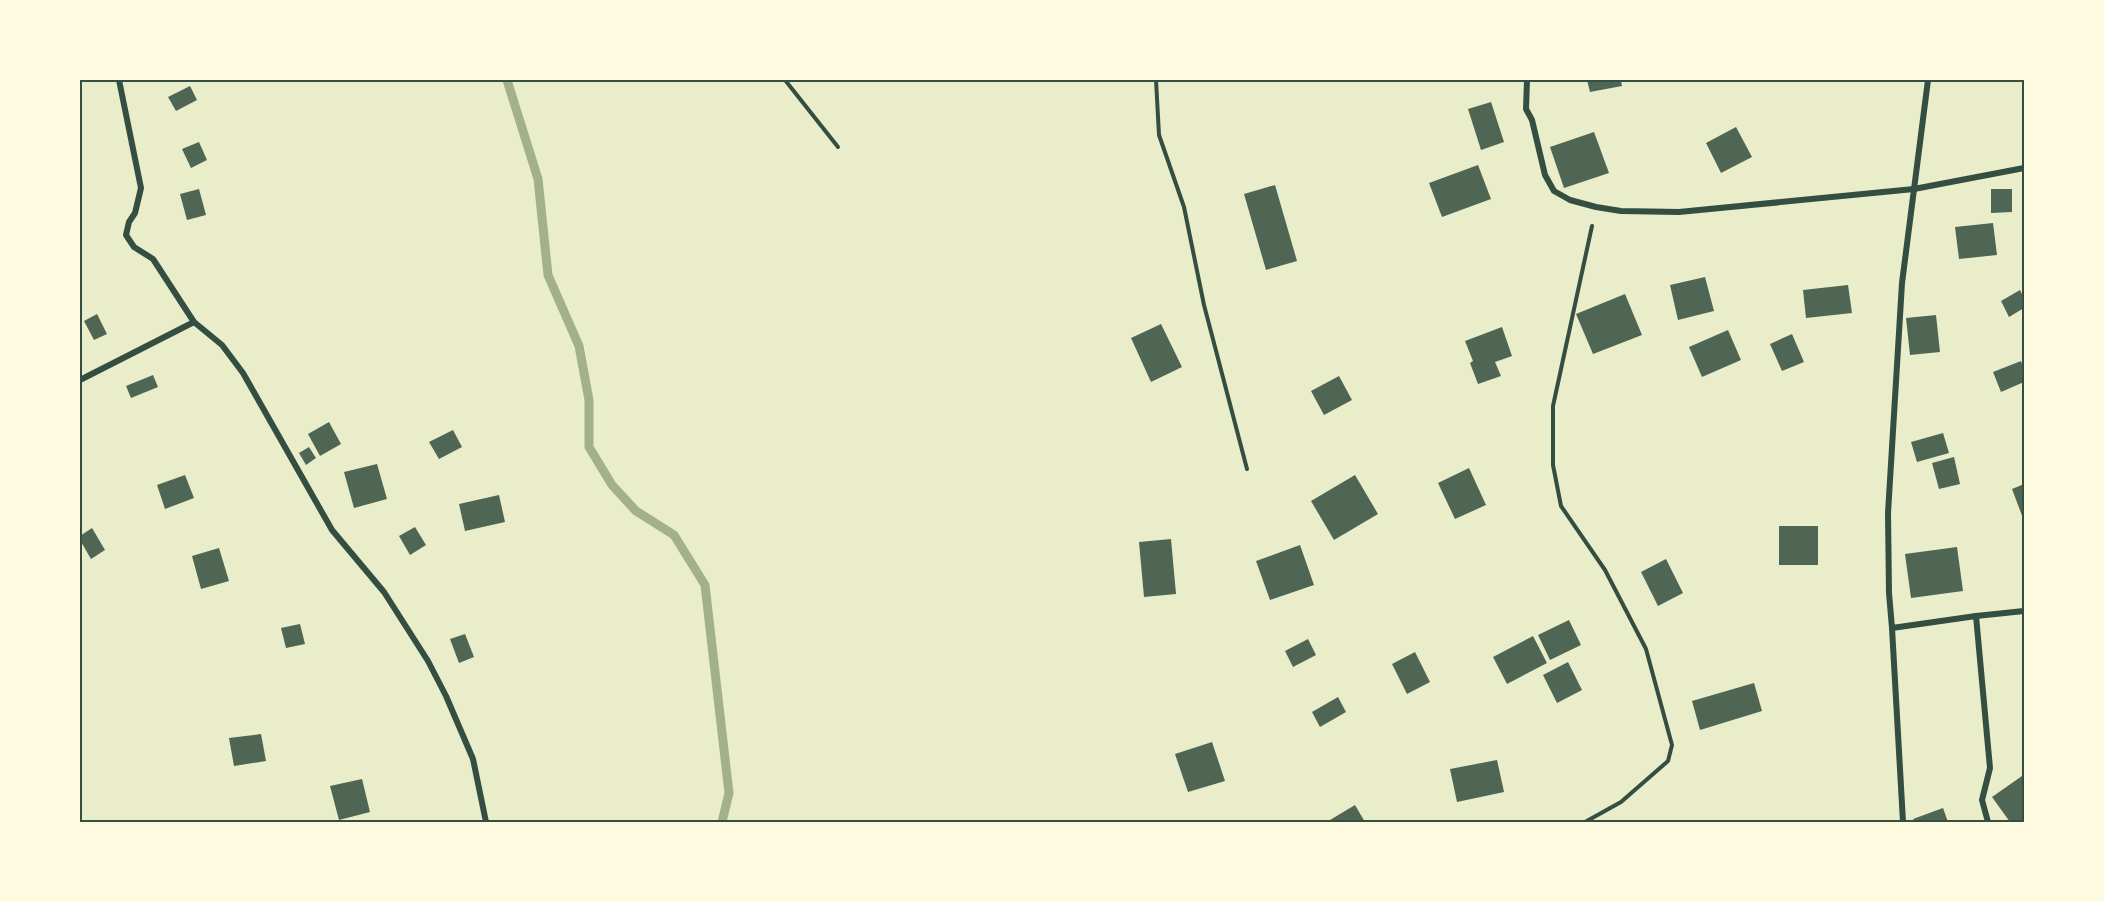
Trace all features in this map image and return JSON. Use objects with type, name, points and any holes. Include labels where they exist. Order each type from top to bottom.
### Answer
[{"type":"street","points":[[119,80],[141,188],[135,213],[129,222],[126,235],[134,247],[153,259],[194,322],[222,345],[243,373],[332,531],[384,592],[428,661],[473,759],[486,822]]},
{"type":"street","points":[[1527,80],[1526,109],[1532,120],[1545,175],[1554,191],[1570,200],[1596,207],[1622,211],[1679,212],[1914,189],[2025,168]]},
{"type":"street","points":[[1903,822],[1889,592],[1888,513],[1902,283],[1928,80]]},
{"type":"street","points":[[80,380],[194,322]]},
{"type":"street","points":[[1892,628],[2025,611]]},
{"type":"street","points":[[1976,616],[1990,768],[1982,800],[1988,822]]},
{"type":"path","points":[[785,80],[838,147]]},
{"type":"path","points":[[1156,80],[1160,135],[1184,207],[1204,305],[1247,469]]},
{"type":"path","points":[[1585,822],[1621,802],[1660,768],[1668,760],[1672,745],[1646,649],[1605,570],[1561,506],[1552,465],[1553,406],[1596,207]]},
{"type":"building","points":[[1587,80],[1621,80],[1622,86],[1590,92]]},
{"type":"building","points":[[190,86],[197,100],[176,111],[168,97]]},
{"type":"building","points":[[1491,102],[1504,142],[1481,150],[1468,109]]},
{"type":"building","points":[[1736,127],[1752,157],[1721,173],[1706,143]]},
{"type":"building","points":[[1594,132],[1609,173],[1564,188],[1550,147]]},
{"type":"building","points":[[199,142],[207,160],[191,168],[182,149]]},
{"type":"building","points":[[1478,165],[1491,199],[1442,217],[1429,183]]},
{"type":"building","points":[[1275,185],[1297,261],[1266,270],[1244,194]]},
{"type":"building","points":[[199,189],[206,215],[187,220],[180,194]]},
{"type":"building","points":[[1991,189],[2012,189],[2012,212],[1991,213]]},
{"type":"building","points":[[1993,223],[1997,255],[1959,259],[1955,227]]},
{"type":"building","points":[[1705,277],[1714,311],[1678,320],[1670,285]]},
{"type":"building","points":[[1848,285],[1852,313],[1806,318],[1803,290]]},
{"type":"building","points":[[2020,290],[2024,298],[2024,308],[2009,317],[2001,301]]},
{"type":"building","points":[[1625,294],[1642,335],[1593,354],[1576,314]]},
{"type":"building","points":[[97,314],[107,334],[94,340],[84,321]]},
{"type":"building","points":[[1936,315],[1940,352],[1910,355],[1906,318]]},
{"type":"building","points":[[1161,324],[1182,367],[1151,382],[1131,338]]},
{"type":"building","points":[[1502,327],[1512,356],[1495,362],[1501,376],[1478,384],[1470,363],[1473,361],[1465,341]]},
{"type":"building","points":[[1728,330],[1741,360],[1702,377],[1689,347]]},
{"type":"building","points":[[1792,334],[1804,362],[1782,371],[1770,344]]},
{"type":"building","points":[[2021,361],[2024,382],[2001,392],[1993,372]]},
{"type":"building","points":[[153,375],[158,387],[131,398],[126,386]]},
{"type":"building","points":[[1339,376],[1352,400],[1324,415],[1311,391]]},
{"type":"building","points":[[329,422],[341,444],[320,456],[308,434]]},
{"type":"building","points":[[453,430],[462,447],[439,459],[429,442]]},
{"type":"building","points":[[1943,433],[1949,453],[1917,462],[1911,442]]},
{"type":"building","points":[[309,447],[316,458],[306,465],[299,453]]},
{"type":"building","points":[[1954,457],[1960,484],[1939,489],[1932,463]]},
{"type":"building","points":[[377,464],[387,499],[354,508],[344,472]]},
{"type":"building","points":[[1469,468],[1486,505],[1455,519],[1438,483]]},
{"type":"building","points":[[185,475],[194,498],[165,509],[157,485]]},
{"type":"building","points":[[1355,475],[1378,514],[1334,540],[1311,501]]},
{"type":"building","points":[[2024,484],[2024,521],[2012,489]]},
{"type":"building","points":[[499,495],[505,522],[465,531],[459,504]]},
{"type":"building","points":[[1779,526],[1818,526],[1818,565],[1779,565]]},
{"type":"building","points":[[415,527],[426,545],[410,555],[399,536]]},
{"type":"building","points":[[92,528],[105,550],[91,559],[80,536]]},
{"type":"building","points":[[1171,539],[1176,594],[1144,597],[1139,542]]},
{"type":"building","points":[[1300,545],[1314,585],[1270,600],[1256,561]]},
{"type":"building","points":[[1957,547],[1963,591],[1911,598],[1905,554]]},
{"type":"building","points":[[219,548],[229,581],[201,589],[192,556]]},
{"type":"building","points":[[1666,559],[1683,593],[1658,606],[1641,572]]},
{"type":"building","points":[[1569,620],[1581,645],[1550,660],[1538,635]]},
{"type":"building","points":[[300,624],[305,644],[286,648],[281,628]]},
{"type":"building","points":[[465,634],[474,657],[459,663],[450,639]]},
{"type":"building","points":[[1533,636],[1547,663],[1507,684],[1493,657]]},
{"type":"building","points":[[1308,639],[1316,655],[1293,667],[1285,651]]},
{"type":"building","points":[[1415,652],[1430,682],[1407,694],[1392,664]]},
{"type":"building","points":[[1568,662],[1582,690],[1557,703],[1543,675]]},
{"type":"building","points":[[1754,683],[1762,711],[1700,730],[1692,701]]},
{"type":"building","points":[[1338,697],[1346,712],[1320,727],[1312,712]]},
{"type":"building","points":[[261,734],[266,761],[234,766],[229,738]]},
{"type":"building","points":[[1212,742],[1225,781],[1188,792],[1175,754]]},
{"type":"building","points":[[1497,760],[1504,792],[1457,802],[1450,769]]},
{"type":"building","points":[[2022,776],[2024,779],[2024,821],[2010,822],[1992,797]]},
{"type":"building","points":[[362,779],[370,812],[339,820],[330,786]]},
{"type":"building","points":[[1355,805],[1365,822],[1331,822],[1330,820]]},
{"type":"building","points":[[1943,808],[1948,822],[1915,822],[1913,819]]},
{"type":"waterway","points":[[507,80],[538,179],[548,275],[579,346],[589,400],[589,447],[612,485],[636,511],[674,535],[705,585],[729,793],[722,822]]}]
